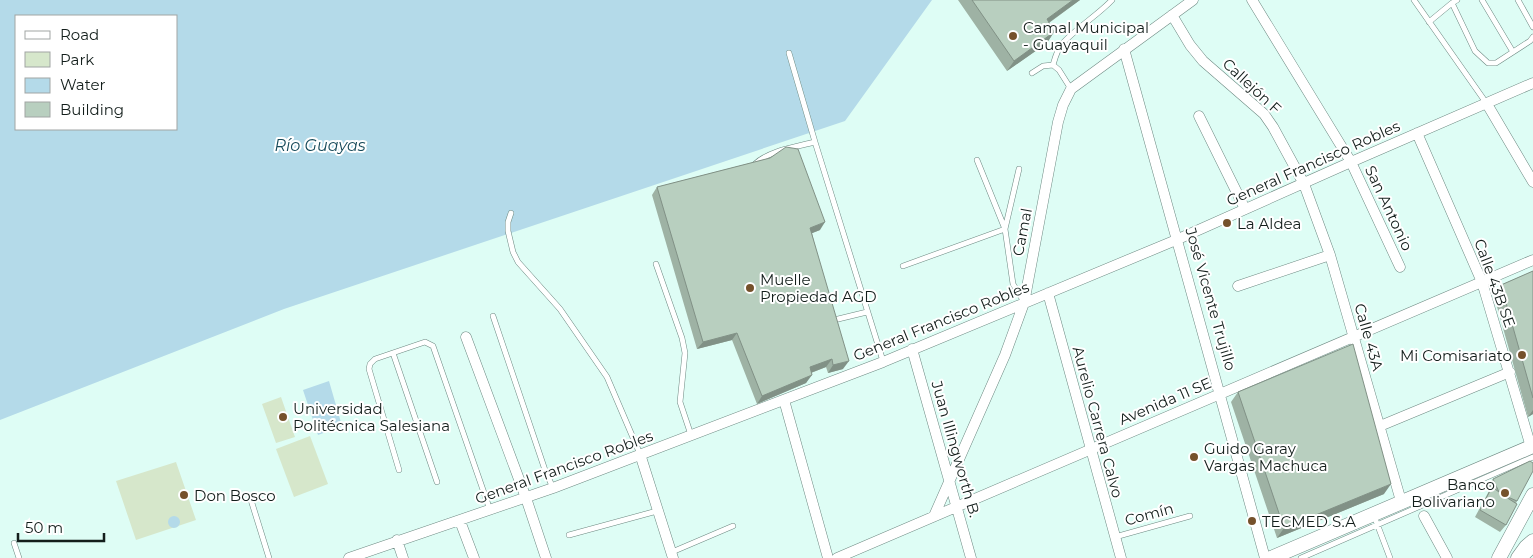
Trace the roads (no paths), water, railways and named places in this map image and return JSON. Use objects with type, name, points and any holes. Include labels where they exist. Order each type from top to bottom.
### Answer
[{"type":"main road","points":[[1271,558],[1374,519],[1402,501],[1532,450]]},
{"type":"main road","points":[[1499,558],[1533,495]]},
{"type":"main road","points":[[1518,558],[1533,541]]},
{"type":"street","name":"Camal","points":[[934,516],[1005,355],[1024,303],[1058,122],[1063,105],[1071,89],[1193,0]]},
{"type":"street","name":"San Antonio","points":[[1252,0],[1351,162],[1400,266]]},
{"type":"street","name":"Callejón F","points":[[1172,16],[1203,62],[1264,114],[1304,184]]},
{"type":"street","name":"José Vicente Trujillo","points":[[1124,49],[1266,558]]},
{"type":"street","name":"General Francisco Robles","points":[[349,558],[397,540],[526,498],[883,362],[1176,240],[1533,83]]},
{"type":"street","points":[[1487,104],[1533,182]]},
{"type":"street","points":[[1199,116],[1245,210]]},
{"type":"street","name":"Calle 43B SE","points":[[1417,133],[1482,282],[1532,450]]},
{"type":"street","name":"Calle 43A","points":[[1304,184],[1330,255],[1402,501]]},
{"type":"street","points":[[1238,286],[1330,255]]},
{"type":"street","name":"Avenida 11 SE","points":[[837,558],[1533,260]]},
{"type":"street","name":"Aurelio Carrera Calvo","points":[[1048,293],[1121,558]]},
{"type":"street","points":[[466,337],[526,498],[546,558]]},
{"type":"street","name":"Juan Illingworth B.","points":[[912,349],[971,558]]},
{"type":"street","points":[[1380,426],[1510,372]]},
{"type":"street","points":[[784,400],[828,558]]},
{"type":"street","points":[[640,454],[672,555]]},
{"type":"street","points":[[1424,516],[1447,558]]},
{"type":"street","points":[[460,521],[474,558]]},
{"type":"street","points":[[397,540],[403,558]]},
{"type":"lane","points":[[1053,65],[1063,42],[1103,10],[1112,0]]},
{"type":"lane","points":[[1482,0],[1513,52]]},
{"type":"lane","points":[[1518,0],[1533,27]]},
{"type":"lane","points":[[1417,2],[1487,104]]},
{"type":"lane","points":[[1429,22],[1454,2],[1475,51],[1488,63],[1496,63],[1530,41],[1533,37]]},
{"type":"lane","points":[[790,53],[815,142],[883,362]]},
{"type":"lane","points":[[1032,73],[1043,66],[1053,65],[1059,70],[1071,89]]},
{"type":"lane","points":[[752,172],[757,163],[764,157],[815,142]]},
{"type":"lane","points":[[977,160],[1005,229],[1013,284],[1024,303]]},
{"type":"lane","points":[[1005,229],[1019,169]]},
{"type":"lane","points":[[511,213],[508,231],[512,252],[518,262],[560,309],[607,377],[640,454]]},
{"type":"lane","points":[[903,266],[1005,229]]},
{"type":"lane","points":[[656,264],[682,338],[685,353],[680,402],[691,435]]},
{"type":"lane","points":[[834,320],[867,312]]},
{"type":"lane","points":[[493,316],[545,470],[553,488]]},
{"type":"lane","points":[[399,470],[370,364],[375,359],[425,342],[433,346],[490,510]]},
{"type":"lane","points":[[393,353],[437,482]]},
{"type":"lane","points":[[1301,558],[1374,519],[1532,450]]},
{"type":"lane","points":[[251,500],[269,558]]},
{"type":"lane","points":[[569,535],[657,511]]},
{"type":"lane","name":"Comín","points":[[1114,537],[1190,516]]},
{"type":"lane","points":[[1374,519],[1390,558]]},
{"type":"lane","points":[[672,555],[733,526]]},
{"type":"lane","points":[[14,543],[19,558]]},
{"type":"lane","points":[[1526,558],[1533,551]]},
{"type":"water","name":"Río Guayas","points":[[0,0],[932,0],[845,121],[284,309],[0,420]]},
{"type":"water","points":[[329,381],[342,426],[318,435],[303,390]]},
{"type":"water","points":[[172,516],[176,516],[180,522],[176,528],[172,528],[168,524],[168,520]]},
{"type":"place","name":"Camal Municipal - Guayaquil","points":[[1013,36]]},
{"type":"place","name":"La Aldea","points":[[1227,223]]},
{"type":"place","name":"Muelle Propiedad AGD","points":[[750,288]]},
{"type":"place","name":"Mi Comisariato","points":[[1522,355]]},
{"type":"place","name":"Universidad Politécnica Salesiana","points":[[283,417]]},
{"type":"place","name":"Guido Garay Vargas Machuca","points":[[1194,457]]},
{"type":"place","name":"Banco Bolivariano","points":[[1505,493]]},
{"type":"place","name":"Don Bosco","points":[[184,495]]},
{"type":"place","name":"TECMED S.A","points":[[1252,521]]}]
